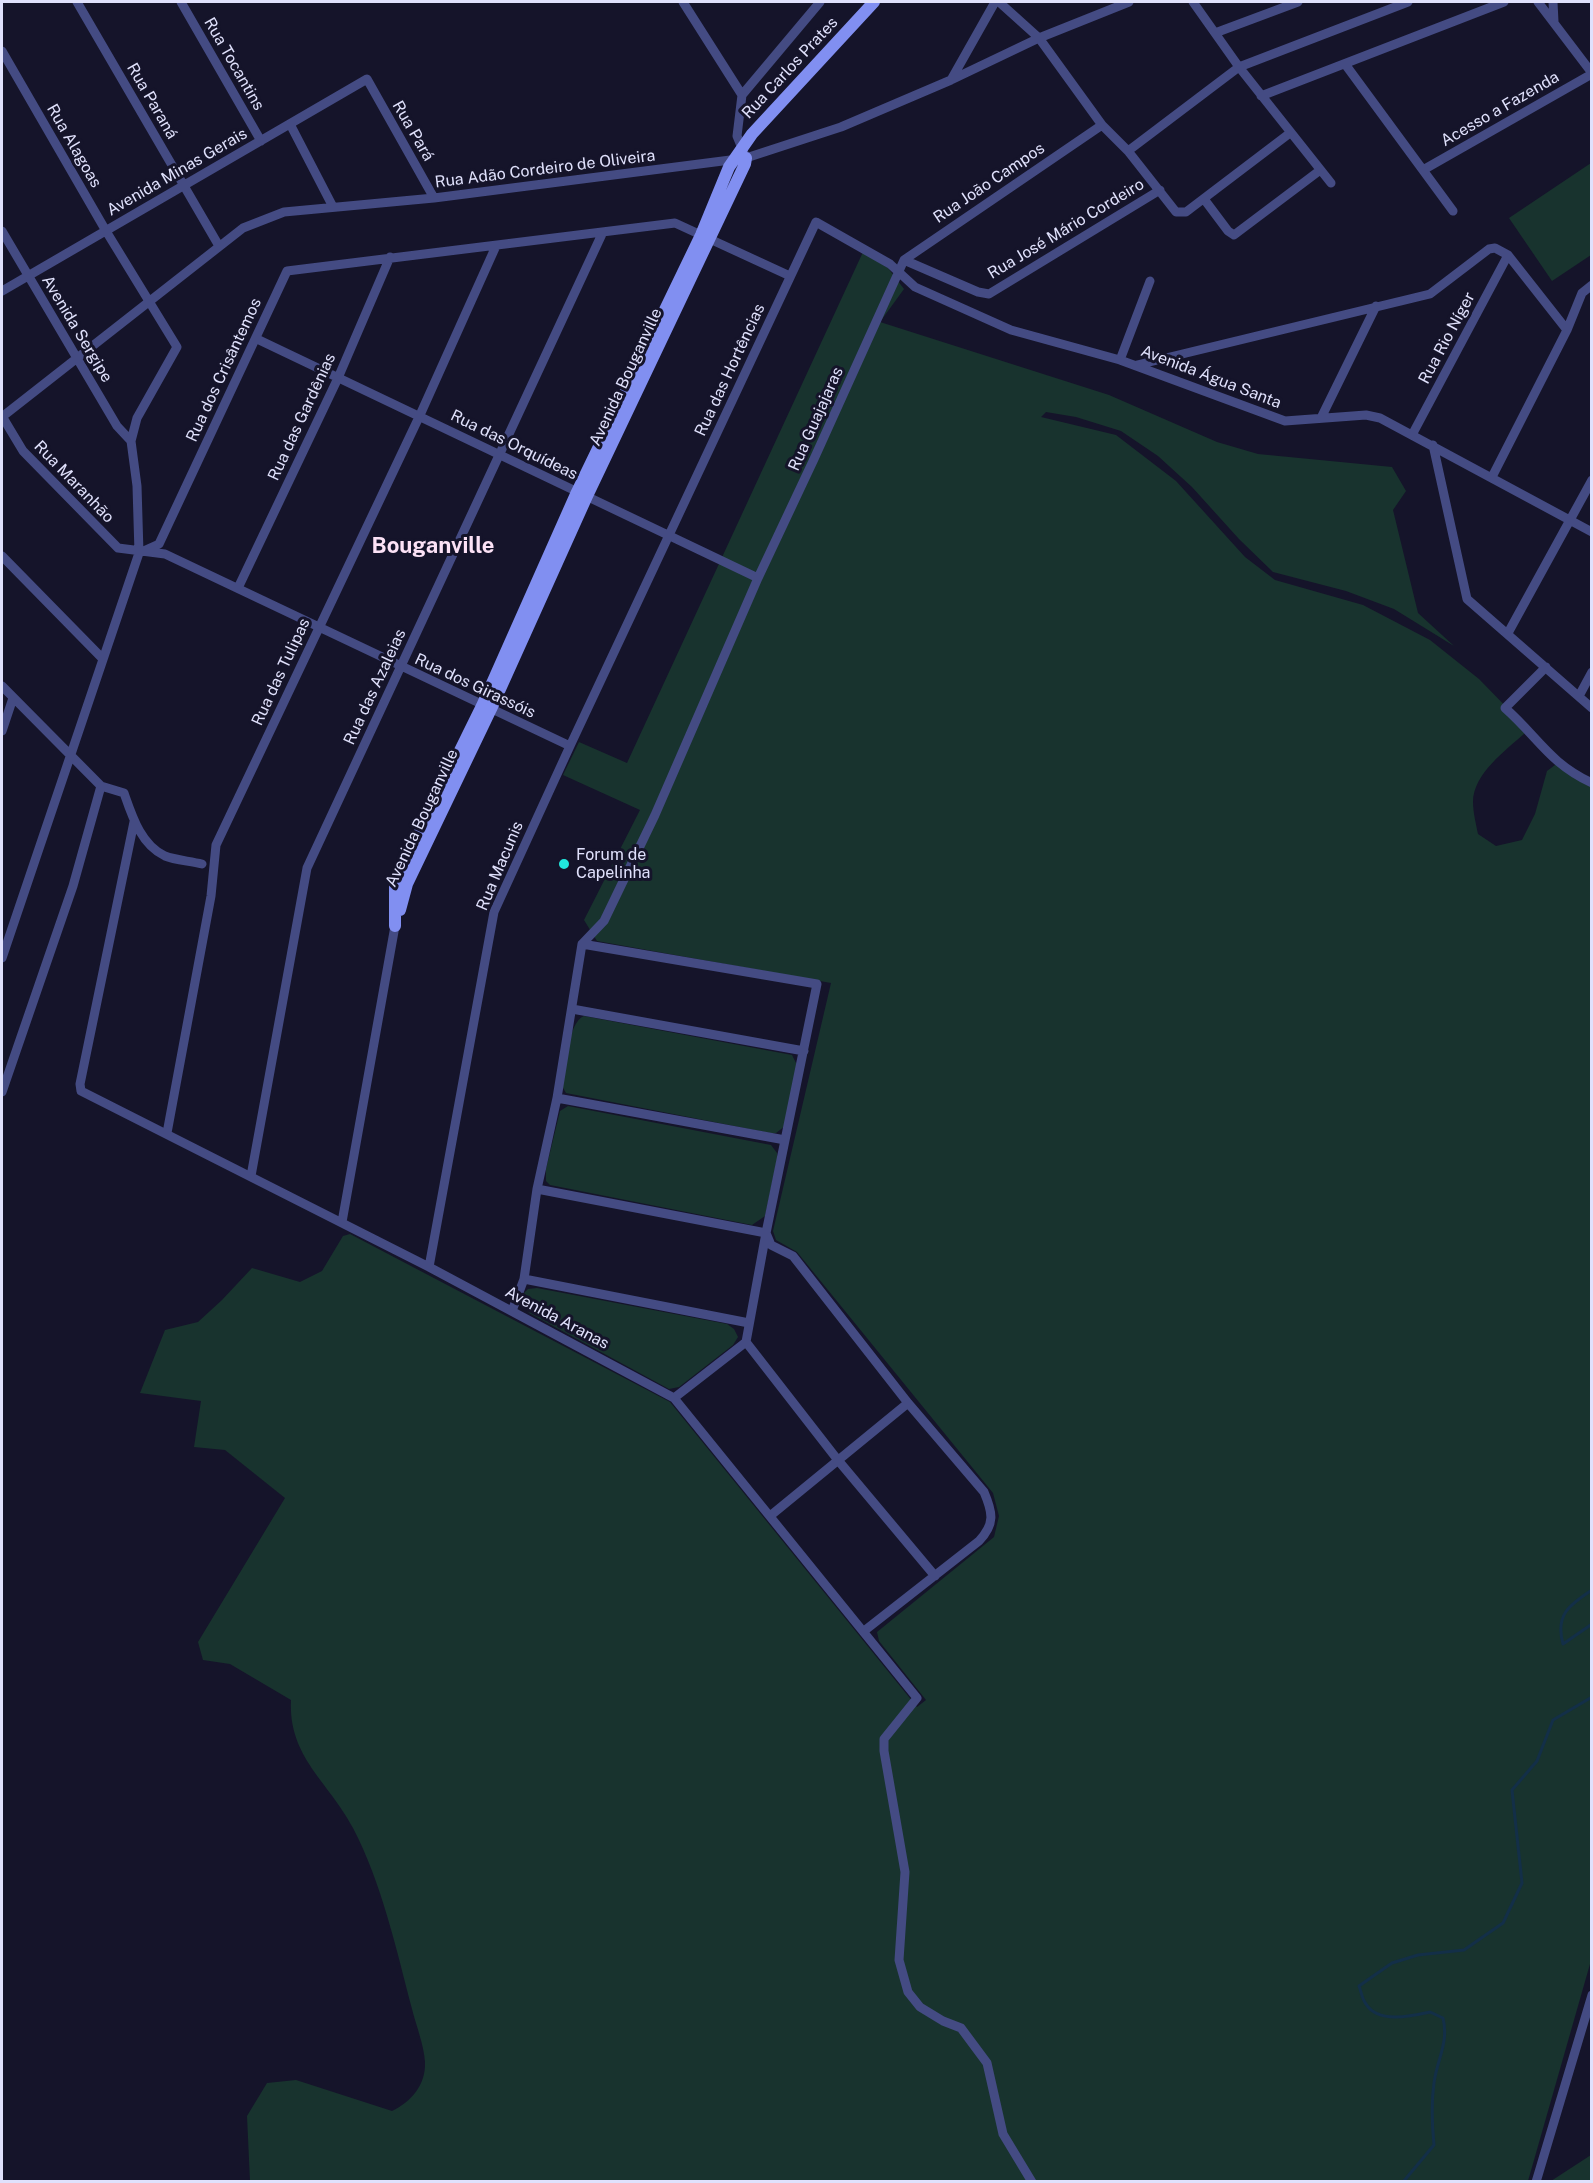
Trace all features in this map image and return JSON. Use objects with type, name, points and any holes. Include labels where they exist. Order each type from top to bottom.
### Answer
[{"type":"street","name":"Rua Paraná","points":[[77,2],[219,246]]},
{"type":"street","name":"Rua Tocantins","points":[[181,2],[261,141]]},
{"type":"street","points":[[683,2],[742,95]]},
{"type":"street","points":[[741,155],[737,136],[742,95],[820,2]]},
{"type":"street","name":"Rua Carlos Prates","points":[[741,155],[752,134],[874,2]]},
{"type":"street","points":[[951,80],[997,2]]},
{"type":"street","name":"Rua José Mário Cordeiro","points":[[997,2],[1039,38],[1102,125],[1128,151],[1160,190],[1172,209],[1176,212],[1186,212],[1204,199]]},
{"type":"street","name":"Rua Adão Cordeiro de Oliveira","points":[[2,416],[243,228],[284,212],[332,205],[434,198],[741,155],[841,127],[951,80],[1039,38],[1129,2]]},
{"type":"street","points":[[1193,2],[1239,67],[1319,171],[1331,183]]},
{"type":"street","points":[[1215,33],[1298,2]]},
{"type":"street","points":[[1128,151],[1239,67],[1408,2]]},
{"type":"street","points":[[1262,96],[1504,2]]},
{"type":"street","points":[[1538,2],[1592,74]]},
{"type":"street","points":[[1553,2],[1554,22]]},
{"type":"street","name":"Rua Alagoas","points":[[2,51],[106,231],[177,347],[137,418],[131,441]]},
{"type":"street","points":[[1345,64],[1453,211]]},
{"type":"street","name":"Acesso a Fazenda","points":[[1423,170],[1592,74]]},
{"type":"street","name":"Avenida Minas Gerais","points":[[2,291],[367,79]]},
{"type":"street","name":"Rua Pará","points":[[367,79],[434,198]]},
{"type":"street","points":[[290,124],[332,205]]},
{"type":"street","name":"Rua João Campos","points":[[903,260],[1102,125]]},
{"type":"street","points":[[1290,133],[1204,199],[1228,231],[1234,235],[1319,171]]},
{"type":"street","name":"Avenida Bouganville","points":[[395,926],[395,883],[487,708],[582,494],[705,237],[741,155]]},
{"type":"street","name":"Rua José Mário Cordeiro","points":[[903,260],[978,292],[988,294],[1160,190]]},
{"type":"street","name":"Rua das Hortências","points":[[669,537],[816,222],[823,225]]},
{"type":"street","name":"Rua dos Crisântemos","points":[[139,553],[159,544],[287,271],[390,257],[602,234],[675,223],[790,276]]},
{"type":"street","name":"Avenida Água Santa","points":[[823,225],[899,271],[915,287],[1011,330],[1120,360],[1285,421],[1372,416],[1592,531]]},
{"type":"street","name":"Avenida Sergipe","points":[[2,231],[117,426],[131,441]]},
{"type":"street","name":"Rua das Azaleias","points":[[251,1176],[307,868],[602,234]]},
{"type":"street","name":"Rua das Tulipas","points":[[167,1133],[211,896],[216,845],[420,415],[496,246]]},
{"type":"street","points":[[1135,365],[1430,294],[1489,249],[1495,248],[1508,255],[1567,330]]},
{"type":"street","name":"Rua Rio Níger","points":[[1412,435],[1508,255]]},
{"type":"street","name":"Rua das Gardênias","points":[[238,588],[338,378],[390,257]]},
{"type":"street","points":[[899,271],[903,260]]},
{"type":"street","name":"Rua Guajajaras","points":[[582,944],[604,921],[655,815],[758,578],[899,271]]},
{"type":"street","points":[[1120,360],[1150,281]]},
{"type":"street","points":[[1492,477],[1567,330],[1582,293],[1592,285]]},
{"type":"street","points":[[1321,418],[1376,306]]},
{"type":"street","name":"Rua das Orquídeas","points":[[257,339],[758,578]]},
{"type":"street","name":"Rua Maranhão","points":[[2,416],[23,452],[118,548],[139,553]]},
{"type":"street","points":[[2,958],[139,553],[137,486],[131,441]]},
{"type":"street","points":[[1433,446],[1464,591],[1472,605],[1508,633],[1592,708]]},
{"type":"street","points":[[1508,633],[1592,480]]},
{"type":"street","name":"Rua Macunis","points":[[429,1267],[495,912],[570,746],[669,537]]},
{"type":"street","name":"Rua dos Girassóis","points":[[139,553],[165,554],[400,668],[570,746]]},
{"type":"street","points":[[2,556],[102,658]]},
{"type":"street","points":[[1546,667],[1505,708],[1526,726],[1551,757],[1570,773],[1592,783]]},
{"type":"street","points":[[1579,696],[1592,672]]},
{"type":"street","points":[[2,686],[101,786],[124,793],[134,822],[150,846],[165,856],[202,864]]},
{"type":"street","points":[[2,731],[13,698]]},
{"type":"street","points":[[2,1092],[73,886],[101,786]]},
{"type":"street","name":"Avenida Aranas","points":[[134,822],[80,1084],[81,1090],[429,1267],[674,1398],[917,1698],[884,1739],[884,1752],[905,1872],[899,1948],[904,1979],[912,1999],[943,2022],[960,2028],[987,2063],[1003,2134],[1018,2163],[1032,2181]]},
{"type":"street","points":[[342,1222],[395,926]]},
{"type":"street","points":[[512,1311],[524,1279],[537,1189],[557,1098],[582,944],[817,984],[746,1342],[674,1398]]},
{"type":"street","points":[[572,1009],[804,1051]]},
{"type":"street","points":[[557,1098],[785,1140]]},
{"type":"street","points":[[537,1189],[766,1233]]},
{"type":"street","points":[[766,1233],[771,1245],[793,1256],[908,1403],[984,1492],[991,1508],[990,1529],[979,1541],[864,1631]]},
{"type":"street","points":[[524,1279],[749,1323]]},
{"type":"street","points":[[746,1342],[837,1459],[935,1576]]},
{"type":"street","points":[[770,1516],[908,1403]]},
{"type":"street","points":[[1536,2181],[1592,1995]]},
{"type":"green space","points":[[1591,163],[1591,255],[1552,281],[1509,218]]},
{"type":"green space","points":[[863,252],[888,268],[904,289],[880,322],[1109,395],[1217,442],[1258,454],[1392,467],[1406,491],[1393,510],[1418,613],[1454,646],[1394,609],[1346,591],[1273,572],[1239,539],[1192,487],[1158,456],[1121,431],[1076,417],[1046,412],[1041,417],[1116,435],[1176,481],[1245,557],[1275,580],[1363,605],[1430,640],[1479,679],[1518,719],[1525,733],[1492,763],[1478,782],[1473,802],[1478,834],[1496,846],[1522,840],[1535,814],[1547,771],[1559,762],[1591,786],[1592,1957],[1528,2181],[250,2181],[247,2116],[267,2083],[296,2080],[392,2111],[416,2092],[423,2078],[425,2062],[422,2042],[394,1940],[372,1871],[353,1828],[303,1753],[296,1738],[291,1700],[230,1664],[203,1660],[198,1642],[285,1498],[225,1450],[194,1447],[201,1401],[140,1393],[165,1330],[198,1322],[252,1268],[300,1282],[322,1271],[343,1236],[350,1234],[670,1402],[917,1707],[926,1700],[879,1641],[877,1632],[994,1537],[999,1516],[993,1493],[797,1252],[776,1240],[773,1231],[831,983],[597,941],[584,920],[640,810],[563,775],[579,742],[627,763]]},
{"type":"green space","points":[[584,1016],[792,1055],[797,1065],[785,1126],[776,1133],[770,1133],[566,1093],[562,1086],[568,1047],[574,1027]]},
{"type":"green space","points":[[568,1106],[771,1145],[777,1153],[777,1160],[765,1216],[752,1225],[550,1185],[546,1181],[546,1169],[560,1111]]},
{"type":"green space","points":[[537,1288],[727,1324],[734,1329],[738,1337],[733,1345],[679,1387],[669,1389],[529,1313],[525,1308],[524,1293],[528,1289]]},
{"type":"green space","points":[[1591,2155],[1591,2181],[1551,2181]]},
{"type":"waterway","points":[[1592,1590],[1566,1612],[1561,1625],[1563,1644],[1592,1624]]},
{"type":"waterway","points":[[1403,2182],[1434,2145],[1432,2099],[1435,2074],[1444,2043],[1443,2018],[1430,2012],[1396,2017],[1379,2014],[1366,2004],[1359,1986],[1392,1963],[1418,1955],[1464,1950],[1503,1923],[1522,1883],[1512,1790],[1537,1761],[1553,1720],[1592,1697]]},
{"type":"place","name":"Forum de Capelinha","points":[[564,864]]},
{"type":"district","name":"Bouganville","points":[[433,546]]}]
